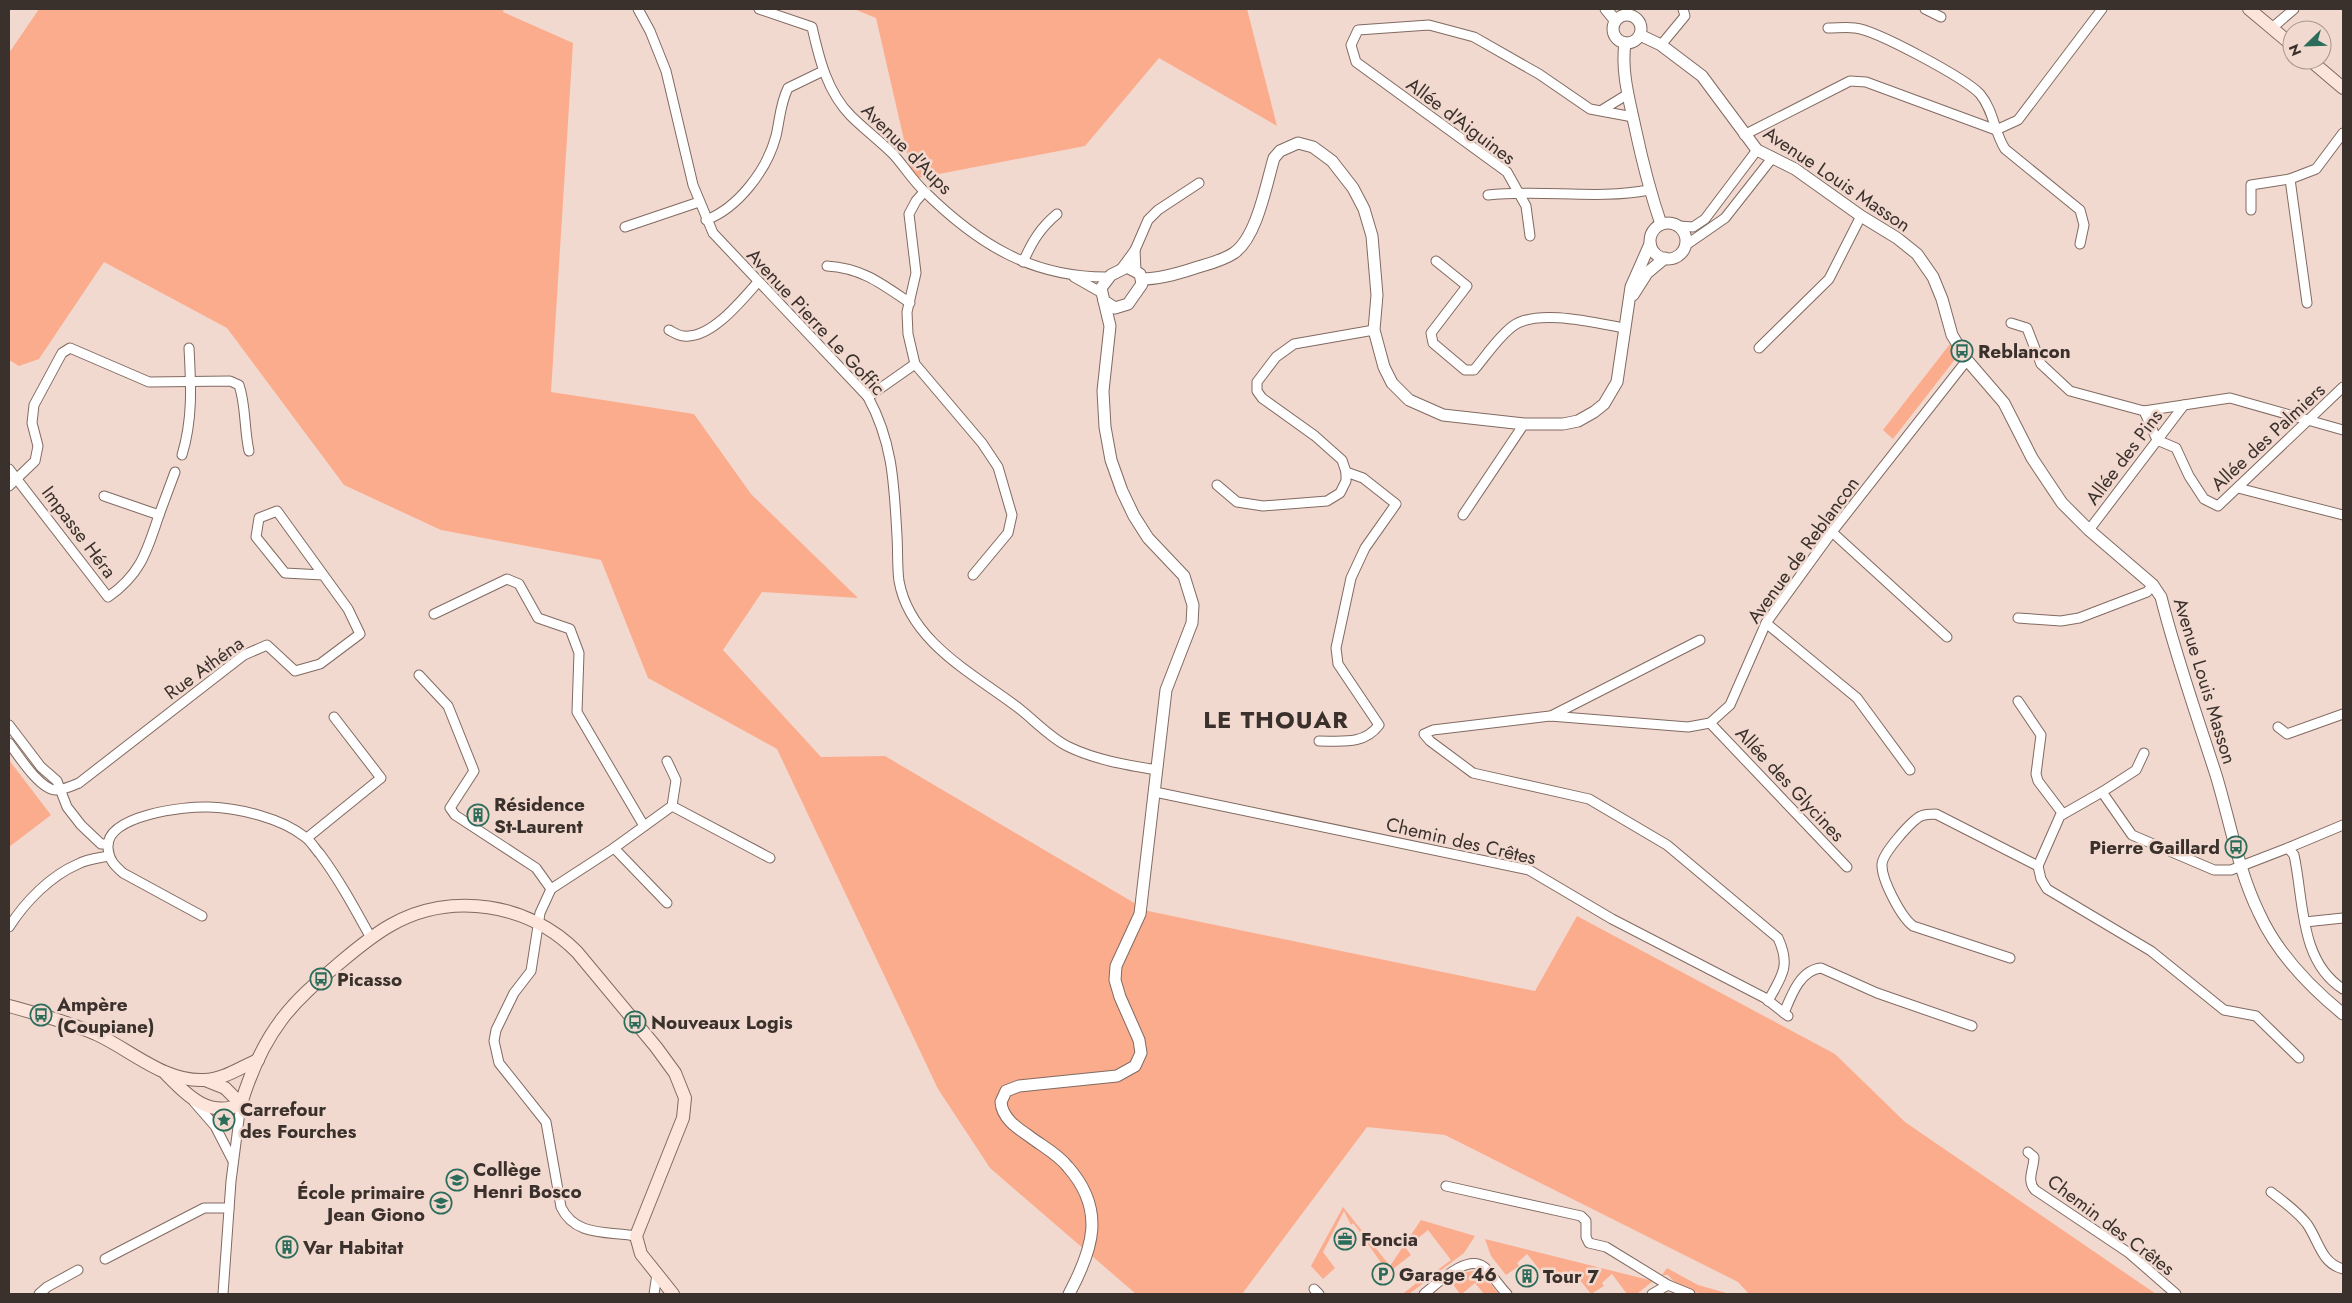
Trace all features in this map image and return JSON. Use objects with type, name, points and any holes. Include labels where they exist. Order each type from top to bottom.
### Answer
[{"type":"main road","points":[[2249,9],[2282,36]]},
{"type":"main road","points":[[2322,70],[2343,88]]},
{"type":"main road","points":[[242,1104],[258,1060],[281,1020],[304,993],[371,938],[391,925],[413,915],[446,907],[490,907],[511,912],[539,923],[566,941],[593,971],[666,1060],[683,1091],[685,1109],[683,1118],[636,1236],[640,1254],[673,1294]]},
{"type":"main road","points":[[9,1006],[97,1035],[162,1071],[185,1079],[205,1080],[225,1088],[242,1104]]},
{"type":"main road","points":[[205,1080],[232,1072],[258,1060]]},
{"type":"main road","points":[[162,1071],[194,1101],[218,1109],[226,1109],[242,1104]]},
{"type":"street","name":"Avenue Pierre Le Goffic","points":[[638,9],[650,31],[666,71],[693,185],[713,233],[868,397],[880,418],[890,453],[899,582],[914,619],[929,638],[968,672],[1068,747],[1113,762],[1157,770]]},
{"type":"street","name":"Avenue d'Aups","points":[[759,9],[812,26],[823,71],[849,114],[892,154],[924,192],[991,246],[1033,267],[1074,276],[1109,277]]},
{"type":"street","points":[[1606,9],[1617,15],[1631,15],[1638,21],[1640,35],[1634,41],[1625,43],[1617,40],[1613,32],[1617,15]]},
{"type":"street","points":[[1661,45],[1685,16],[1684,9]]},
{"type":"street","points":[[1924,9],[1941,17]]},
{"type":"street","points":[[1744,135],[1850,82],[1866,82],[1996,130],[2018,120],[2102,9]]},
{"type":"street","points":[[2272,28],[2294,9]]},
{"type":"street","name":"Allée d'Aiguines","points":[[1530,236],[1526,206],[1507,172],[1356,62],[1351,45],[1358,30],[1429,25],[1474,37],[1539,74],[1590,109],[1602,110]]},
{"type":"street","points":[[1828,28],[1856,28],[1872,32],[1952,73],[1980,95],[1994,117],[1996,130],[2005,149],[2080,210],[2084,225],[2080,244]]},
{"type":"street","name":"Avenue Louis Masson","points":[[1640,35],[1661,45],[1702,76],[1726,105],[1744,135],[1757,150],[1795,169],[1861,216],[1897,238],[1917,254],[1933,277],[1942,299],[1952,335],[1967,360],[2004,403],[2032,458],[2062,503],[2089,530],[2153,585],[2161,597],[2242,865],[2259,913],[2272,936],[2318,994],[2343,1014]]},
{"type":"street","points":[[1625,43],[1623,58],[1628,94],[1649,190],[1661,224]]},
{"type":"street","points":[[706,220],[731,207],[758,174],[776,137],[781,102],[788,88],[823,71]]},
{"type":"street","points":[[1602,110],[1628,94]]},
{"type":"street","points":[[1602,110],[1633,117]]},
{"type":"street","points":[[2251,210],[2251,185],[2290,179],[2316,169],[2343,133]]},
{"type":"street","points":[[1137,293],[1172,275],[1216,262],[1235,252],[1253,227],[1274,158],[1280,151],[1298,143],[1313,148],[1332,161],[1353,188],[1364,209],[1373,246],[1377,295],[1374,330],[1384,367],[1392,383],[1409,400],[1443,415],[1524,424],[1562,424],[1578,421],[1604,404],[1618,382],[1630,287],[1650,244],[1652,232],[1661,224],[1667,222],[1679,226],[1693,227],[1705,219],[1757,150]]},
{"type":"street","points":[[1628,303],[1647,273],[1665,258],[1678,256],[1686,245],[1725,218],[1773,157]]},
{"type":"street","points":[[2290,179],[2307,303]]},
{"type":"street","points":[[1121,269],[1135,250],[1148,220],[1180,193],[1199,183]]},
{"type":"street","points":[[1488,195],[1517,192],[1626,194],[1649,190]]},
{"type":"street","points":[[924,192],[909,214],[916,272],[907,312],[908,334],[915,364],[982,443],[998,467],[1012,515],[1008,533],[973,575]]},
{"type":"street","points":[[625,227],[699,202]]},
{"type":"street","points":[[1023,262],[1032,242],[1044,225],[1057,214]]},
{"type":"street","points":[[1759,348],[1829,279],[1861,216]]},
{"type":"street","points":[[1679,226],[1685,233],[1686,245]]},
{"type":"street","points":[[1650,244],[1654,252],[1665,258]]},
{"type":"street","points":[[1110,326],[1142,284],[1135,250]]},
{"type":"street","points":[[1436,261],[1467,286],[1431,333],[1433,343],[1465,370],[1474,370],[1513,325],[1532,319],[1553,316],[1624,328]]},
{"type":"street","points":[[827,266],[842,267],[873,277],[910,302]]},
{"type":"street","points":[[1069,1294],[1090,1246],[1092,1217],[1090,1205],[1084,1191],[1068,1166],[1009,1121],[1001,1102],[1006,1091],[1019,1086],[1117,1076],[1135,1066],[1141,1053],[1139,1040],[1120,997],[1115,980],[1116,966],[1140,914],[1166,690],[1192,623],[1193,605],[1184,576],[1148,538],[1134,516],[1122,491],[1111,460],[1105,427],[1103,391],[1110,326],[1103,297],[1104,283],[1109,277],[1127,267],[1139,275],[1172,275]]},
{"type":"street","name":"Avenue d'Aups","points":[[1074,276],[1079,282],[1103,297]]},
{"type":"street","points":[[669,330],[684,336],[709,330],[726,316],[758,282]]},
{"type":"street","points":[[1103,297],[1115,308],[1123,308]]},
{"type":"street","points":[[2011,323],[2027,328],[2042,364],[2070,391],[2144,411],[2230,398],[2343,430]]},
{"type":"street","points":[[1217,485],[1237,502],[1263,506],[1327,501],[1340,493],[1346,481],[1346,472],[1342,460],[1315,436],[1262,398],[1257,391],[1257,382],[1276,357],[1294,344],[1374,330]]},
{"type":"street","name":"Impasse Héra","points":[[9,486],[35,461],[38,453],[36,433],[32,423],[34,405],[62,353],[70,348],[149,382],[230,381],[239,385],[244,398],[244,428],[249,451]]},
{"type":"street","points":[[182,455],[188,433],[191,382],[189,348]]},
{"type":"street","name":"Avenue de Reblancon","points":[[1710,723],[1730,705],[1766,623],[1832,532],[1967,360]]},
{"type":"street","points":[[868,397],[915,364]]},
{"type":"street","name":"Allée des Palmiers","points":[[2157,440],[2176,448],[2189,476],[2204,499],[2218,506],[2343,388]]},
{"type":"street","name":"Allée des Pins","points":[[2089,530],[2184,404]]},
{"type":"street","points":[[2144,411],[2157,440]]},
{"type":"street","points":[[1463,515],[1524,424]]},
{"type":"street","points":[[9,469],[17,479]]},
{"type":"street","points":[[104,496],[159,515],[176,472]]},
{"type":"street","points":[[1319,741],[1364,738],[1372,735],[1380,725],[1338,664],[1336,648],[1351,578],[1365,548],[1396,504],[1363,478],[1346,472]]},
{"type":"street","name":"Impasse Héra","points":[[17,479],[108,598],[123,587],[144,561],[159,515]]},
{"type":"street","points":[[2238,488],[2343,515]]},
{"type":"street","name":"Rue Athéna","points":[[61,790],[79,783],[244,654],[267,645],[296,671],[320,664],[360,634],[348,609],[277,511],[259,518],[256,537],[285,573],[323,575]]},
{"type":"street","points":[[1832,532],[1947,637]]},
{"type":"street","points":[[434,614],[508,578],[519,584],[538,618],[570,630],[579,653],[576,712],[644,826]]},
{"type":"street","points":[[2018,618],[2061,621],[2078,618],[2147,592],[2153,585]]},
{"type":"street","points":[[1766,623],[1857,698],[1910,770]]},
{"type":"street","points":[[1550,716],[1700,640]]},
{"type":"street","points":[[419,676],[448,706],[474,771],[450,808],[455,815],[536,868],[551,889]]},
{"type":"street","points":[[2018,701],[2041,736],[2036,774],[2038,781],[2063,814]]},
{"type":"street","points":[[2278,727],[2287,734],[2343,714]]},
{"type":"street","points":[[1710,723],[1688,727],[1550,716],[1434,730],[1424,734],[1430,741],[1473,773],[1589,799],[1667,845],[1778,938],[1785,954],[1785,969],[1768,1001]]},
{"type":"street","points":[[307,838],[381,778],[334,717]]},
{"type":"street","name":"Allée des Glycines","points":[[1710,723],[1846,867]]},
{"type":"street","points":[[9,726],[41,767],[57,780],[67,807],[81,825],[101,844],[108,844]]},
{"type":"street","points":[[9,743],[43,786],[54,791],[61,790]]},
{"type":"street","points":[[2144,753],[2136,770],[2063,814],[2054,826],[2038,866],[2041,879],[2047,889],[2151,952],[2224,1010],[2256,1016],[2299,1058]]},
{"type":"street","points":[[636,1236],[586,1230],[573,1224],[565,1216],[561,1207],[546,1122],[499,1064],[494,1041],[496,1030],[514,994],[530,971],[540,913],[551,889],[614,848],[672,806],[676,780],[667,760]]},
{"type":"street","name":"Chemin des Crêtes","points":[[1155,792],[1529,870],[1612,919],[1688,957],[1768,1001],[1786,1014],[1793,993],[1803,978],[1812,970],[1822,968],[1878,993],[1972,1026]]},
{"type":"street","points":[[2102,792],[2128,832],[2138,839],[2214,870],[2232,870],[2343,825]]},
{"type":"street","points":[[672,806],[770,858]]},
{"type":"street","points":[[202,916],[123,873],[114,866],[109,856],[108,844],[114,833],[126,823],[150,814],[180,808],[208,807],[240,810],[272,820],[307,838],[338,879],[371,938]]},
{"type":"street","points":[[2010,958],[1913,926],[1905,919],[1886,880],[1882,861],[1911,823],[1921,816],[1931,814],[1953,822],[2038,866]]},
{"type":"street","points":[[614,848],[667,903]]},
{"type":"street","points":[[2288,848],[2294,855],[2304,922],[2310,946],[2328,976],[2343,989]]},
{"type":"street","points":[[9,927],[18,912],[40,890],[66,870],[80,862],[109,856]]},
{"type":"street","points":[[2304,922],[2343,918]]},
{"type":"street","points":[[194,1101],[215,1126],[233,1162]]},
{"type":"street","points":[[223,1294],[233,1162],[242,1104]]},
{"type":"street","name":"Chemin des Crêtes","points":[[2028,1152],[2034,1157],[2030,1179],[2031,1185],[2035,1190],[2129,1253],[2176,1294]]},
{"type":"street","points":[[1446,1186],[1581,1216],[1586,1221],[1586,1237],[1590,1243],[1606,1247],[1668,1285],[1690,1294]]},
{"type":"street","points":[[2271,1192],[2293,1209],[2307,1224],[2327,1261],[2334,1267],[2343,1269]]},
{"type":"street","points":[[105,1259],[204,1208],[229,1208]]},
{"type":"street","points":[[1424,1294],[1463,1265],[1473,1263],[1483,1266],[1507,1294]]},
{"type":"street","points":[[39,1294],[47,1287],[78,1270]]},
{"type":"street","points":[[654,1294],[657,1274]]},
{"type":"street","points":[[1652,1294],[1668,1285]]},
{"type":"shaded area","points":[[39,9],[504,9],[503,12],[573,43],[551,392],[694,414],[751,494],[858,598],[762,592],[723,650],[821,757],[885,756],[1148,911],[1535,991],[1577,916],[1835,1054],[1905,1122],[2156,1294],[1749,1294],[1738,1282],[1445,1135],[1367,1127],[1242,1294],[1136,1294],[990,1168],[938,1089],[777,749],[648,678],[601,560],[441,530],[344,485],[227,328],[104,262],[39,359],[19,366],[9,360],[9,53]]},
{"type":"shaded area","points":[[854,9],[1247,9],[1277,126],[1159,58],[1085,146],[913,179],[876,18]]},
{"type":"shaded area","points":[[1950,344],[1956,358],[1893,439],[1883,430]]},
{"type":"shaded area","points":[[9,760],[51,815],[9,847]]},
{"type":"shaded area","points":[[1343,1207],[1390,1266],[1421,1220],[1475,1236],[1464,1253],[1409,1294],[1405,1294],[1426,1275],[1428,1277],[1451,1260],[1428,1230],[1406,1248],[1411,1255],[1388,1273],[1357,1228],[1353,1223],[1351,1225],[1344,1211],[1323,1252],[1335,1268],[1323,1279],[1311,1266]]},
{"type":"shaded area","points":[[1485,1239],[1653,1281],[1637,1294],[1627,1294],[1612,1274],[1602,1283],[1604,1286],[1591,1294],[1572,1270],[1551,1284],[1527,1254],[1517,1263],[1519,1266],[1506,1275],[1491,1256]]},
{"type":"shaded area","points":[[1667,1268],[1698,1285],[1730,1294],[1704,1294],[1681,1287],[1668,1275],[1662,1275]]},
{"type":"shaded area","points":[[1473,1271],[1486,1278],[1499,1294],[1484,1294],[1475,1283],[1463,1294],[1460,1294],[1452,1283],[1452,1279],[1461,1273]]},
{"type":"place","name":"Reblancon","points":[[1962,351]]},
{"type":"place","name":"Résidence St-Laurent","points":[[478,815]]},
{"type":"place","name":"Pierre Gaillard","points":[[2236,847]]},
{"type":"place","name":"Picasso","points":[[321,979]]},
{"type":"place","name":"Ampère (Coupiane)","points":[[41,1015]]},
{"type":"place","name":"Nouveaux Logis","points":[[635,1022]]},
{"type":"place","name":"Carrefour des Fourches","points":[[224,1120]]},
{"type":"place","name":"Collège Henri Bosco","points":[[457,1180]]},
{"type":"place","name":"École primaire Jean Giono","points":[[441,1203]]},
{"type":"place","name":"Foncia","points":[[1345,1239]]},
{"type":"place","name":"Var Habitat","points":[[287,1247]]},
{"type":"place","name":"Garage 46","points":[[1383,1274]]},
{"type":"place","name":"Tour 7","points":[[1527,1276]]},
{"type":"district","name":"LE THOUAR","points":[[1276,719]]}]
